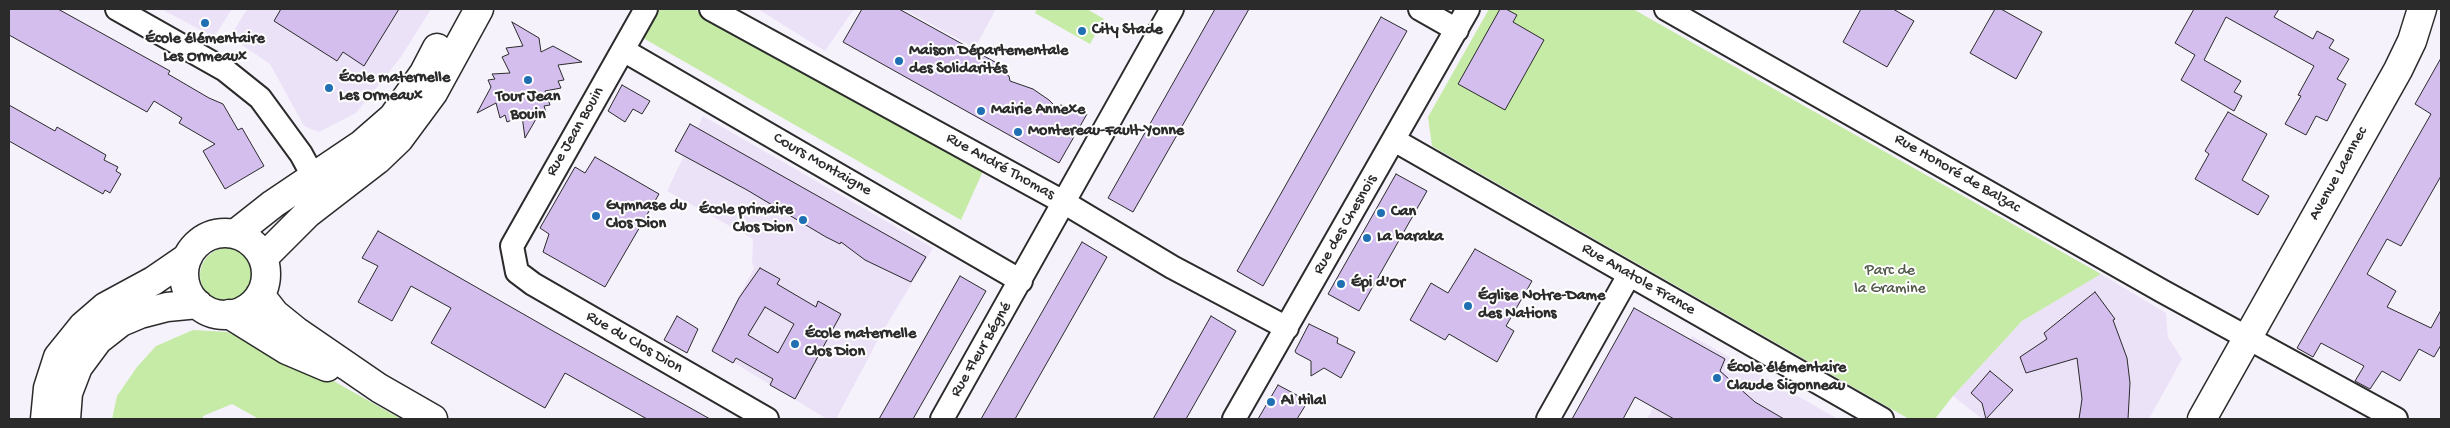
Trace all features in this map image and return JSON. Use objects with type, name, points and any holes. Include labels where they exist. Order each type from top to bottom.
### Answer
[{"type":"street","points":[[117,9],[226,70],[260,98],[301,154],[313,176]]},
{"type":"street","points":[[235,234],[313,176],[362,144],[393,117],[424,73],[458,9]]},
{"type":"street","points":[[263,258],[307,214],[377,160],[399,139],[433,93],[479,9]]},
{"type":"street","name":"Rue Jean Bouin","points":[[514,257],[512,246],[646,9]]},
{"type":"street","name":"Rue André Thomas","points":[[711,9],[1065,203],[1172,267],[1287,328]]},
{"type":"street","name":"Rue Fleur Bégné","points":[[942,419],[1065,203],[1076,179],[1172,9]]},
{"type":"street","points":[[1420,9],[1457,30]]},
{"type":"street","name":"Rue des Chesnois","points":[[1234,419],[1468,9]]},
{"type":"street","name":"Rue Honoré de Balzac","points":[[1666,9],[2154,286],[2396,419]]},
{"type":"street","name":"Avenue Laennec","points":[[2202,419],[2398,70],[2412,41],[2422,9]]},
{"type":"street","name":"Cours Montaigne","points":[[623,50],[1021,280]]},
{"type":"street","name":"Rue Anatole France","points":[[1394,140],[1882,419]]},
{"type":"street","points":[[229,314],[247,308],[260,295],[265,283],[266,270],[263,258],[256,247],[247,239],[235,234],[221,233],[207,237],[196,245],[188,257],[184,269],[185,282],[190,294],[198,304],[208,310],[229,314],[287,350],[379,388]]},
{"type":"street","points":[[45,419],[48,388],[58,357],[83,326],[105,307],[153,281],[188,257]]},
{"type":"street","name":"Rue du Clos Dion","points":[[514,257],[517,272],[533,284],[767,419]]},
{"type":"street","points":[[1548,419],[1629,275]]},
{"type":"street","points":[[260,295],[275,314],[289,326],[379,388],[433,419]]},
{"type":"street","points":[[66,419],[68,393],[78,367],[98,340],[121,322],[140,314],[167,307],[198,304]]},
{"type":"shaded area","name":"École élémentaire Les Ormeaux","points":[[161,9],[232,9],[214,37]]},
{"type":"shaded area","name":"École maternelle Les Ormeaux","points":[[247,9],[431,9],[401,57],[356,113],[319,132],[304,126],[270,64],[230,37]]},
{"type":"shaded area","points":[[758,9],[854,9],[825,51]]},
{"type":"shaded area","points":[[903,9],[996,9],[975,48]]},
{"type":"shaded area","name":"École primaire Clos Dion","points":[[703,116],[933,248],[880,336],[836,419],[827,419],[711,349],[754,268],[752,263],[753,239],[667,191]]},
{"type":"shaded area","points":[[2101,274],[2166,313],[2168,337],[2182,359],[2149,419],[1982,419],[1953,396],[2022,321]]},
{"type":"shaded area","name":"École élémentaire Claude Sigonneau","points":[[1692,336],[1838,419],[1647,419]]},
{"type":"green space","points":[[660,9],[694,9],[984,169],[961,220],[643,38]]},
{"type":"green space","name":"City Stade","points":[[1037,9],[1087,9],[1104,19],[1090,44],[1035,13]]},
{"type":"green space","name":"Parc de la Gramine","points":[[1489,9],[1633,9],[2101,274],[2022,321],[1953,396],[1935,419],[1909,419],[1432,146],[1428,117]]},
{"type":"green space","points":[[222,248],[232,248],[242,252],[250,260],[254,275],[250,290],[242,298],[232,302],[222,302],[212,298],[204,290],[200,280],[200,270],[204,260],[212,252]]},
{"type":"green space","points":[[193,330],[227,332],[323,375],[401,419],[259,419],[232,404],[203,416],[203,419],[112,419],[117,396],[137,367],[156,346]]},
{"type":"building","points":[[9,9],[58,9],[170,71],[168,74],[223,104],[238,130],[242,128],[264,166],[225,189],[203,151],[215,144],[179,123],[182,118],[154,101],[147,112],[9,35]]},
{"type":"building","points":[[281,9],[399,9],[364,66],[343,52],[337,61],[274,21]]},
{"type":"building","points":[[862,9],[899,9],[1004,67],[1002,72],[1009,76],[1010,81],[1033,89],[1056,107],[1061,105],[1070,109],[1072,106],[1087,114],[1059,163],[843,42]]},
{"type":"building","points":[[1215,9],[1249,9],[1133,212],[1108,198]]},
{"type":"building","points":[[1500,9],[1506,9],[1517,15],[1513,22],[1544,40],[1505,110],[1458,84]]},
{"type":"building","points":[[1861,9],[1893,9],[1914,21],[1887,67],[1843,42]]},
{"type":"building","points":[[1995,9],[2001,9],[2042,32],[2016,79],[1970,53]]},
{"type":"building","points":[[2194,9],[2279,9],[2274,17],[2313,39],[2317,31],[2334,40],[2329,48],[2349,59],[2337,79],[2346,84],[2327,121],[2316,116],[2306,135],[2285,124],[2301,96],[2298,95],[2314,66],[2226,17],[2204,60],[2241,81],[2234,92],[2242,96],[2234,111],[2181,80],[2195,55],[2175,43]]},
{"type":"building","points":[[1381,17],[1407,31],[1263,286],[1237,271]]},
{"type":"building","name":"Tour Jean Bouin","points":[[512,22],[539,38],[541,52],[553,46],[582,62],[558,65],[564,80],[558,81],[561,88],[545,91],[550,105],[544,106],[546,112],[539,114],[525,138],[522,116],[507,122],[505,115],[500,118],[496,103],[477,113],[491,87],[488,80],[495,79],[492,74],[510,73],[502,57],[509,54],[506,48],[523,46]]},
{"type":"building","points":[[2441,58],[2441,176],[2401,246],[2387,239],[2367,274],[2396,291],[2387,307],[2431,328],[2441,310],[2441,345],[2434,357],[2419,349],[2400,381],[2382,371],[2370,389],[2355,381],[2364,366],[2321,343],[2313,357],[2297,348],[2431,114],[2415,104]]},
{"type":"building","points":[[622,85],[650,101],[642,114],[633,109],[625,122],[608,111]]},
{"type":"building","points":[[9,105],[55,131],[57,127],[106,155],[104,160],[118,167],[116,171],[121,174],[110,193],[105,190],[103,194],[9,141]]},
{"type":"building","points":[[2228,112],[2267,134],[2242,180],[2269,196],[2258,215],[2195,179],[2209,154],[2205,151]]},
{"type":"building","points":[[690,124],[926,257],[911,282],[865,260],[841,242],[840,244],[826,237],[747,190],[675,151]]},
{"type":"building","name":"Gymnase du Clos Dion","points":[[595,157],[659,194],[605,287],[543,252],[549,234],[540,228],[575,167],[585,173]]},
{"type":"building","points":[[1396,174],[1427,191],[1359,311],[1328,294]]},
{"type":"building","points":[[378,231],[710,419],[647,419],[565,373],[545,408],[431,343],[451,308],[411,286],[392,321],[358,302],[378,266],[362,258]]},
{"type":"building","points":[[1082,242],[1107,257],[1015,419],[981,419]]},
{"type":"building","name":"Église Notre-Dame des Nations","points":[[1475,249],[1532,281],[1506,326],[1514,331],[1497,362],[1449,334],[1445,340],[1410,320],[1431,283],[1448,293]]},
{"type":"building","points":[[760,268],[780,279],[777,284],[816,307],[818,301],[841,314],[795,399],[770,385],[773,379],[736,358],[733,363],[712,351],[739,298]],"holes":[[[765,307],[794,324],[778,353],[748,335]]]},
{"type":"building","points":[[960,276],[986,291],[913,419],[879,419]]},
{"type":"building","points":[[2095,292],[2115,319],[2113,320],[2127,358],[2130,383],[2128,419],[2079,419],[2082,399],[2077,358],[2026,373],[2020,357],[2047,339],[2044,333]]},
{"type":"building","points":[[1634,308],[1725,359],[1720,371],[1755,402],[1784,419],[1674,419],[1635,397],[1623,419],[1572,419]]},
{"type":"building","points":[[677,316],[698,329],[687,353],[664,340]]},
{"type":"building","points":[[1211,316],[1236,331],[1186,419],[1153,419]]},
{"type":"building","points":[[1309,324],[1338,338],[1337,343],[1355,352],[1341,378],[1324,368],[1311,376],[1311,361],[1296,353],[1295,351]]},
{"type":"building","points":[[1990,371],[2013,390],[1986,419],[1982,403],[1971,393]]},
{"type":"building","points":[[1278,385],[1308,401],[1297,419],[1258,419]]},
{"type":"place","name":"École élémentaire Les Ormeaux","points":[[205,23]]},
{"type":"place","name":"City Stade","points":[[1082,31]]},
{"type":"place","name":"Maison Départementale des Solidarités","points":[[899,61]]},
{"type":"place","name":"Tour Jean Bouin","points":[[528,80]]},
{"type":"place","name":"École maternelle Les Ormeaux","points":[[329,88]]},
{"type":"place","name":"Mairie Annexe","points":[[981,111]]},
{"type":"place","name":"Montereau-Fault-Yonne","points":[[1018,132]]},
{"type":"place","name":"Can","points":[[1381,213]]},
{"type":"place","name":"Gymnase du Clos Dion","points":[[596,216]]},
{"type":"place","name":"École primaire Clos Dion","points":[[803,220]]},
{"type":"place","name":"La baraka","points":[[1367,238]]},
{"type":"place","name":"Épi d'Or","points":[[1341,284]]},
{"type":"place","name":"Église Notre-Dame des Nations","points":[[1468,306]]},
{"type":"place","name":"École maternelle Clos Dion","points":[[795,344]]},
{"type":"place","name":"École élémentaire Claude Sigonneau","points":[[1717,378]]},
{"type":"place","name":"Al Hilal","points":[[1271,402]]}]
